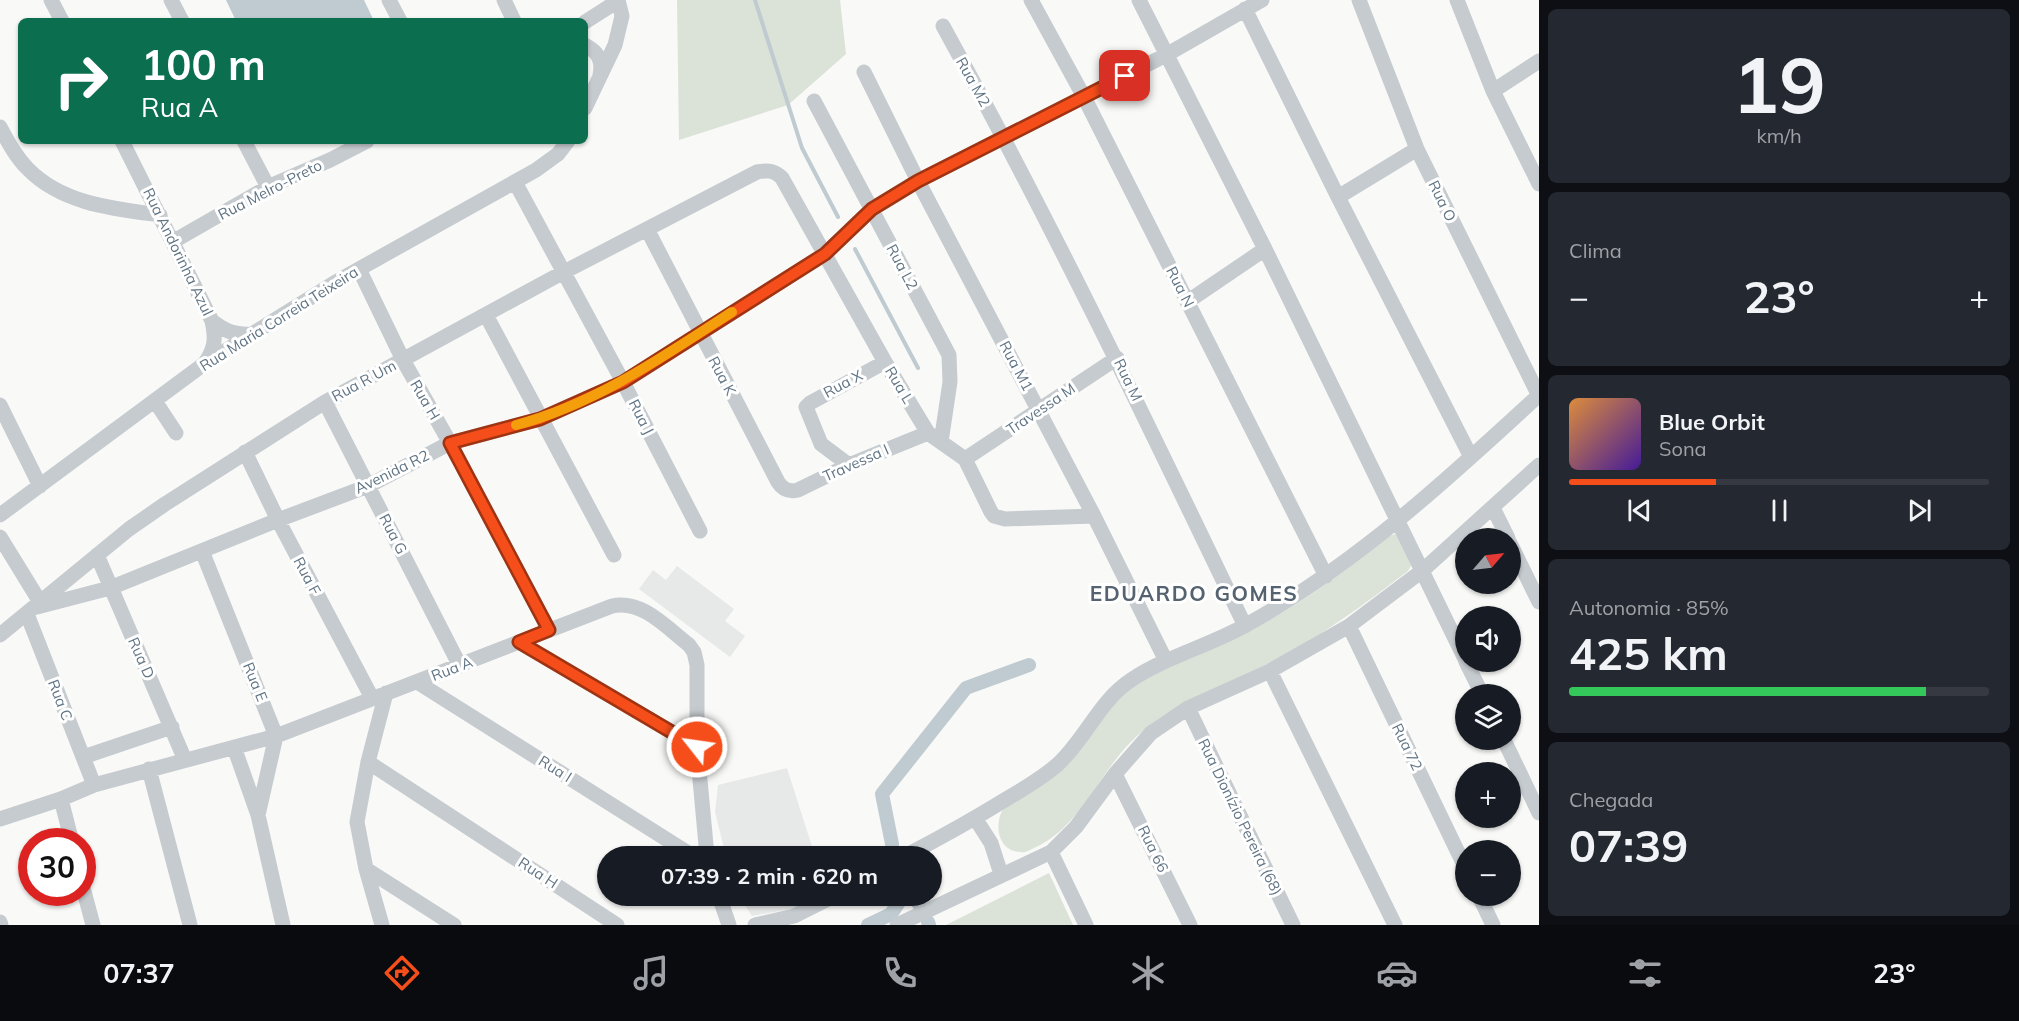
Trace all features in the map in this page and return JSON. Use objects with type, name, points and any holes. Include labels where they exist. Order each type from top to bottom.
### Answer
[{"type":"street","points":[[51,0],[60,18]]},
{"type":"street","points":[[171,0],[180,18]]},
{"type":"street","points":[[389,0],[398,18]]},
{"type":"street","points":[[504,0],[513,18]]},
{"type":"street","name":"Rua N","points":[[1031,0],[1084,97],[1326,576]]},
{"type":"street","points":[[1139,0],[1265,249],[1455,638]]},
{"type":"street","name":"Avenida R2","points":[[33,608],[110,588],[368,486],[450,443],[540,419],[623,382],[825,254],[872,209],[918,181],[1166,56],[1262,0]]},
{"type":"street","name":"Rua O","points":[[1359,0],[1417,149],[1539,395]]},
{"type":"street","points":[[1457,0],[1493,91],[1539,184]]},
{"type":"street","points":[[588,20],[618,1],[622,16],[615,45],[588,102]]},
{"type":"street","points":[[1245,9],[1338,197],[1472,457]]},
{"type":"street","name":"Rua M2","points":[[942,26],[1004,138]]},
{"type":"street","points":[[588,46],[595,50],[602,65],[600,78]]},
{"type":"street","points":[[1493,91],[1539,61]]},
{"type":"street","name":"Rua M1","points":[[864,72],[918,181],[1040,410],[1166,661]]},
{"type":"street","name":"Rua L2","points":[[814,101],[949,355],[950,382],[942,442]]},
{"type":"street","points":[[0,127],[18,158],[28,170],[62,192],[87,203],[160,215]]},
{"type":"street","name":"Rua M","points":[[1004,138],[1117,358],[1245,626]]},
{"type":"street","name":"Rua Andorinha Azul","points":[[124,144],[212,321],[216,337],[213,351],[204,364]]},
{"type":"street","points":[[246,144],[268,188]]},
{"type":"street","name":"Rua Melro-Preto","points":[[174,241],[268,188],[361,144]]},
{"type":"street","name":"Rua Maria Correia Teixeira","points":[[0,515],[204,364],[358,269],[514,182],[551,159],[565,144]]},
{"type":"street","points":[[1338,197],[1417,149]]},
{"type":"street","name":"Rua L","points":[[757,172],[769,170],[777,172],[782,178],[885,362],[928,433],[965,459],[994,516],[1005,519],[1094,516]]},
{"type":"street","name":"Rua R Um","points":[[0,635],[97,555],[165,504],[325,402],[562,273],[757,172]]},
{"type":"street","name":"Rua J","points":[[514,182],[623,382],[700,531]]},
{"type":"street","name":"Rua K","points":[[647,229],[777,482],[784,489]]},
{"type":"street","points":[[1187,302],[1265,249]]},
{"type":"street","name":"Rua H","points":[[358,269],[403,360],[450,443],[549,630]]},
{"type":"street","points":[[486,315],[614,555]]},
{"type":"street","points":[[212,321],[235,335],[253,334]]},
{"type":"street","name":"Travessa M","points":[[965,459],[1117,358]]},
{"type":"street","name":"Rua X","points":[[849,465],[821,444],[806,407],[885,362]]},
{"type":"street","points":[[923,846],[975,818],[1039,779],[1059,764],[1115,693],[1132,679],[1166,661],[1245,626],[1326,576],[1397,521],[1472,457],[1539,395]]},
{"type":"street","points":[[155,401],[176,433]]},
{"type":"street","name":"Rua G","points":[[325,402],[460,666]]},
{"type":"street","points":[[0,405],[40,486]]},
{"type":"street","name":"Travessa I","points":[[784,489],[798,490],[849,465],[928,433]]},
{"type":"street","name":"Rua F","points":[[245,452],[278,520],[379,696]]},
{"type":"street","points":[[897,925],[1051,852],[1076,827],[1115,774],[1151,733],[1188,708],[1270,671],[1349,626],[1422,571],[1539,465]]},
{"type":"street","points":[[1493,508],[1503,528]]},
{"type":"street","name":"Rua C","points":[[0,537],[33,608],[94,785]]},
{"type":"street","name":"Rua E","points":[[202,551],[276,736]]},
{"type":"street","name":"Rua D","points":[[97,555],[185,760]]},
{"type":"street","points":[[1521,565],[1539,602]]},
{"type":"street","name":"Rua A","points":[[0,819],[61,799],[94,785],[276,736],[612,606],[625,604],[645,611],[689,645],[694,652],[697,665],[697,747],[707,846]]},
{"type":"street","name":"Rua 72","points":[[1349,626],[1455,845]]},
{"type":"street","points":[[519,642],[697,747]]},
{"type":"street","points":[[1270,671],[1395,925]]},
{"type":"street","name":"Rua I","points":[[417,682],[677,846]]},
{"type":"street","points":[[379,696],[357,822],[366,869],[382,925]]},
{"type":"street","name":"Rua Dionízio Pereira (68)","points":[[1188,708],[1293,925]]},
{"type":"street","points":[[83,757],[172,727]]},
{"type":"street","points":[[258,816],[276,736]]},
{"type":"street","points":[[234,747],[258,816],[283,925]]},
{"type":"street","points":[[1508,750],[1539,813]]},
{"type":"street","name":"Rua H","points":[[368,762],[617,925]]},
{"type":"street","points":[[149,769],[190,925]]},
{"type":"street","name":"Rua 66","points":[[1115,774],[1190,925]]},
{"type":"street","points":[[61,799],[68,828]]},
{"type":"street","points":[[975,818],[991,843],[1001,874]]},
{"type":"street","points":[[1051,852],[1086,925]]},
{"type":"street","points":[[366,869],[454,925]]},
{"type":"street","points":[[88,906],[93,925]]},
{"type":"street","points":[[722,906],[729,925]]},
{"type":"street","points":[[755,925],[794,916],[814,906]]},
{"type":"street","points":[[1484,906],[1493,925]]},
{"type":"shaded area","points":[[226,0],[364,0],[373,18],[235,18]]},
{"type":"shaded area","points":[[677,0],[840,0],[846,54],[788,105],[679,140]]},
{"type":"shaded area","points":[[1395,534],[1399,535],[1411,566],[1408,571],[1356,610],[1302,645],[1182,705],[1151,724],[1124,750],[1078,812],[1051,839],[1024,852],[1014,851],[1003,843],[999,831],[1002,811],[1130,689],[1278,615]]},
{"type":"shaded area","points":[[677,566],[734,609],[725,621],[745,636],[730,657],[639,589],[653,570],[666,580]]},
{"type":"shaded area","points":[[787,768],[812,846],[724,846],[715,812],[718,785]]},
{"type":"shaded area","points":[[1049,873],[1073,925],[946,925]]},
{"type":"shaded area","points":[[746,906],[801,906],[797,908],[752,916]]},
{"type":"waterway","points":[[755,0],[802,148],[838,217]]},
{"type":"waterway","points":[[855,249],[918,368]]},
{"type":"waterway","points":[[892,844],[882,794],[966,688],[1029,665]]},
{"type":"waterway","points":[[868,925],[891,914],[896,906]]},
{"type":"slow traffic","points":[[516,425],[540,419],[623,382],[732,312]]},
{"type":"district","name":"EDUARDO GOMES","points":[[1194,594]]},
{"type":"route","points":[[697,747],[519,642],[549,630],[450,443],[540,419],[623,382],[825,254],[872,209],[918,181],[1125,76]]}]
